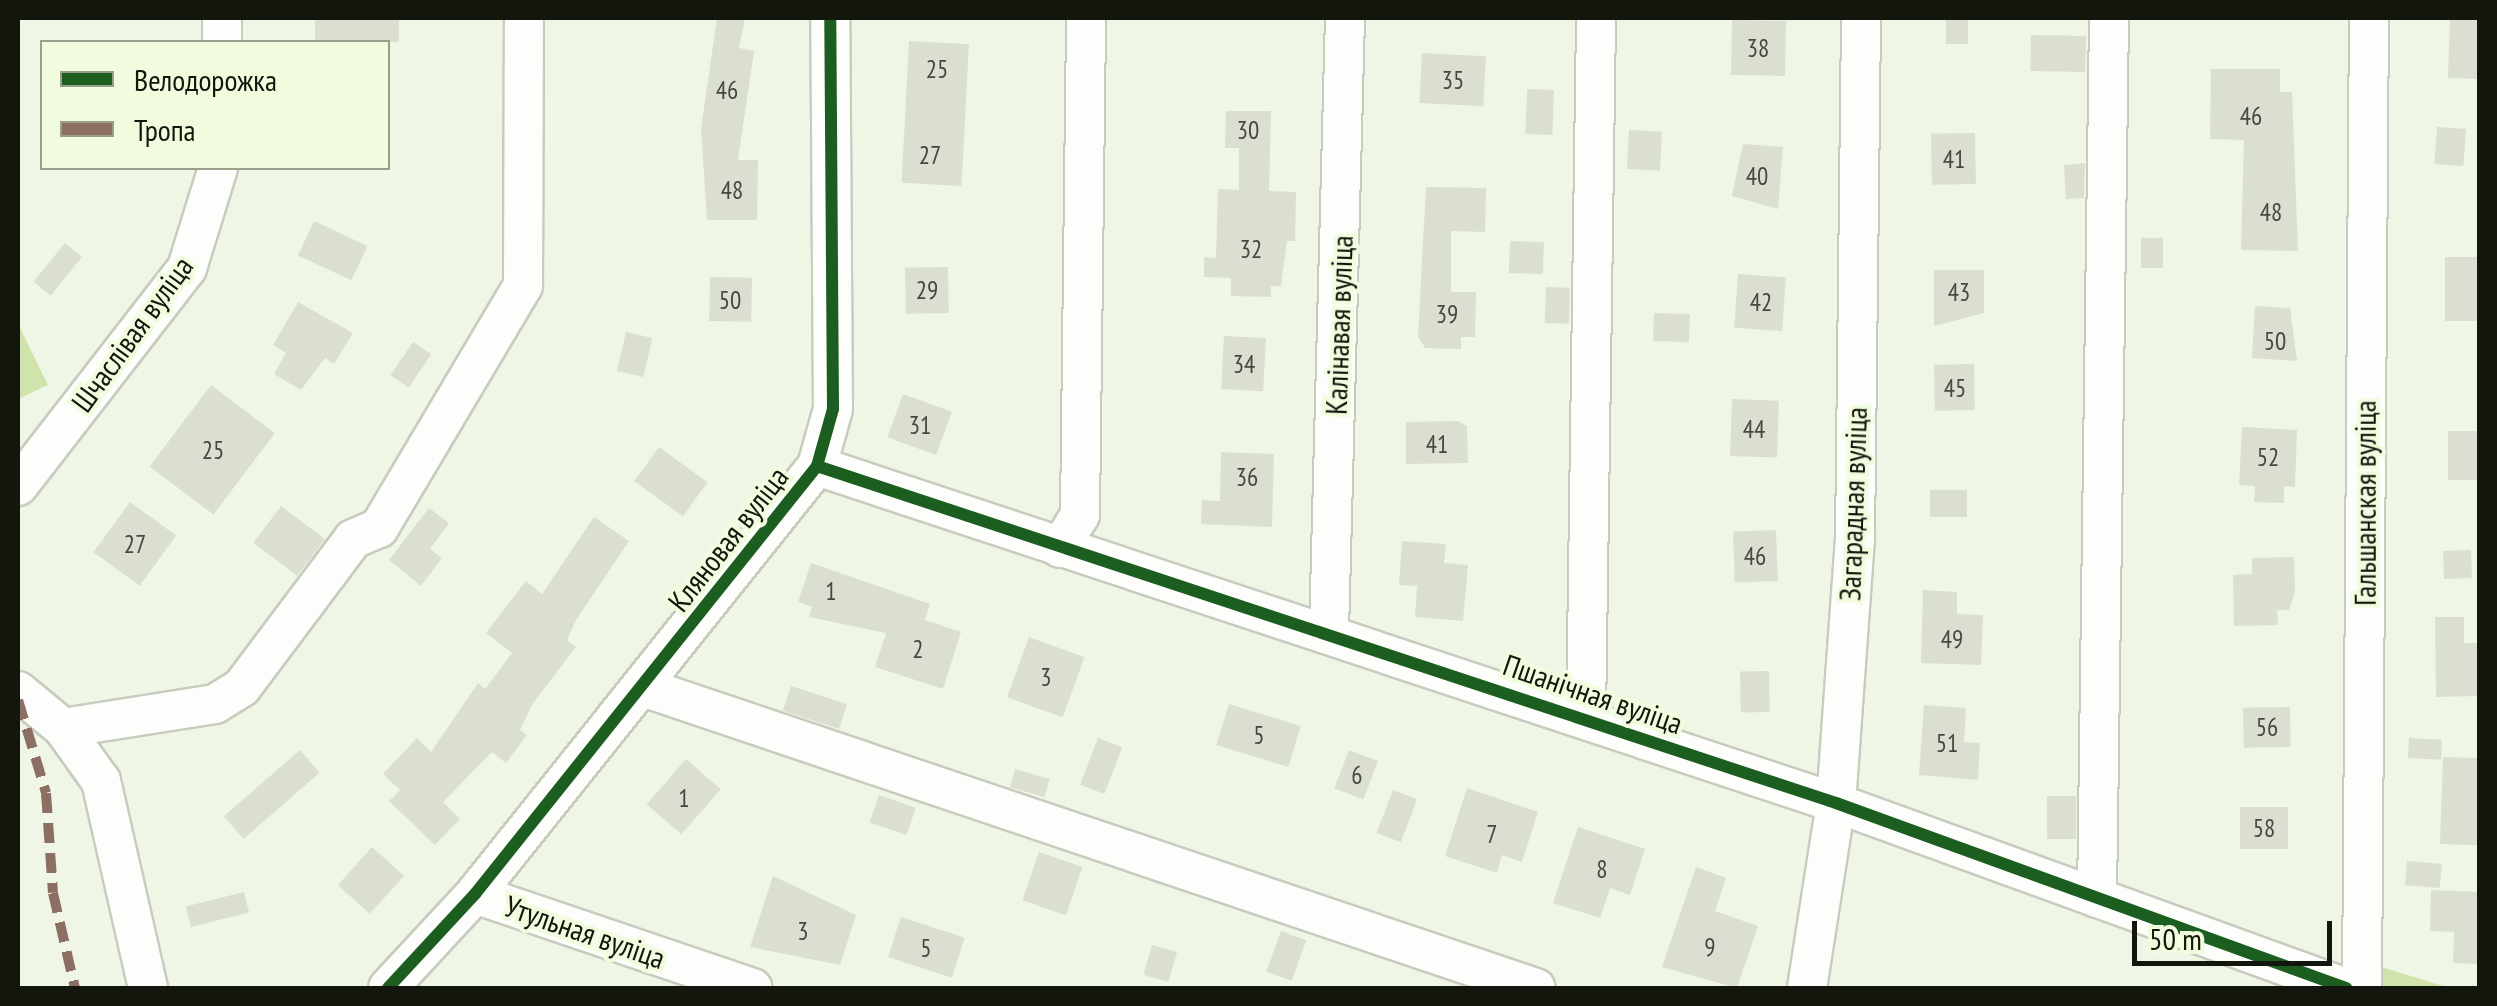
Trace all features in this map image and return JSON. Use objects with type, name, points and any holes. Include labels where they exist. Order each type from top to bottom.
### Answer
[{"type":"street","points":[[63,728],[215,704],[242,687],[354,539],[379,528],[523,285],[524,18]]},
{"type":"street","name":"Кляновая вуліца","points":[[388,988],[475,894],[817,466],[833,409],[830,18]]},
{"type":"street","points":[[1060,548],[1080,516],[1086,18]]},
{"type":"street","name":"Калінавая вуліца","points":[[1329,632],[1345,18]]},
{"type":"street","points":[[1586,718],[1596,18]]},
{"type":"street","name":"Загарадная вуліца","points":[[1808,988],[1836,803],[1855,540],[1861,18]]},
{"type":"street","points":[[2097,898],[2109,18]]},
{"type":"street","name":"Гальшанская вуліца","points":[[2362,988],[2369,18]]},
{"type":"street","name":"Шчаслівая вуліца","points":[[18,486],[187,268],[217,170]]},
{"type":"street","name":"Пшанічная вуліца","points":[[817,466],[1060,548],[1329,632],[1836,803],[2346,988]]},
{"type":"street","points":[[643,687],[1536,988]]},
{"type":"street","points":[[18,691],[63,728],[116,818],[148,988]]},
{"type":"street","name":"Утульная вуліца","points":[[475,894],[752,988]]},
{"type":"green space","points":[[18,324],[48,385],[18,399]]},
{"type":"green space","points":[[2378,966],[2450,988],[2377,988]]},
{"type":"building","points":[[315,18],[399,18],[399,42],[315,40]]},
{"type":"building","points":[[717,18],[745,18],[739,48],[754,51],[738,160],[758,160],[757,220],[707,220],[701,129]]},
{"type":"building","points":[[1946,18],[1968,18],[1968,44],[1946,44]]},
{"type":"building","points":[[2450,19],[2480,20],[2478,79],[2448,78]]},
{"type":"building","points":[[1732,20],[1786,21],[1785,76],[1731,75]]},
{"type":"building","points":[[2031,35],[2086,36],[2085,72],[2030,71]]},
{"type":"building","points":[[909,41],[969,44],[961,186],[902,183]]},
{"type":"building","points":[[1422,53],[1486,56],[1483,106],[1419,103]]},
{"type":"building","points":[[2211,69],[2280,69],[2280,92],[2292,92],[2298,251],[2241,250],[2244,140],[2210,139]]},
{"type":"building","points":[[1527,89],[1554,90],[1552,135],[1525,134]]},
{"type":"building","points":[[1226,111],[1271,111],[1269,191],[1296,192],[1295,241],[1287,241],[1281,286],[1271,286],[1271,297],[1231,296],[1231,278],[1204,277],[1204,257],[1216,258],[1218,189],[1239,190],[1239,148],[1225,148]]},
{"type":"building","points":[[2437,127],[2466,129],[2463,166],[2434,164]]},
{"type":"building","points":[[1629,130],[1662,132],[1660,171],[1627,169]]},
{"type":"building","points":[[1975,133],[1976,184],[1932,185],[1931,134]]},
{"type":"building","points":[[1743,144],[1783,147],[1778,209],[1732,196]]},
{"type":"building","points":[[2085,163],[2084,198],[2066,199],[2064,165]]},
{"type":"building","points":[[1426,187],[1486,188],[1485,232],[1451,231],[1451,292],[1476,292],[1475,337],[1461,337],[1461,349],[1425,348],[1418,336]]},
{"type":"building","points":[[314,221],[367,246],[351,280],[298,255]]},
{"type":"building","points":[[2141,238],[2163,238],[2163,268],[2141,268]]},
{"type":"building","points":[[1510,241],[1544,242],[1543,274],[1509,273]]},
{"type":"building","points":[[65,243],[82,257],[51,296],[34,282]]},
{"type":"building","points":[[2445,257],[2480,257],[2480,321],[2445,321]]},
{"type":"building","points":[[948,267],[949,313],[906,314],[905,268]]},
{"type":"building","points":[[1934,270],[1984,270],[1984,313],[1934,326]]},
{"type":"building","points":[[1738,274],[1786,277],[1782,331],[1734,328]]},
{"type":"building","points":[[710,277],[752,278],[751,322],[709,321]]},
{"type":"building","points":[[1546,287],[1570,288],[1569,324],[1545,323]]},
{"type":"building","points":[[298,302],[353,333],[334,364],[325,358],[301,390],[274,374],[286,353],[273,345]]},
{"type":"building","points":[[2255,306],[2290,308],[2297,361],[2252,358]]},
{"type":"building","points":[[1654,313],[1690,314],[1689,342],[1653,341]]},
{"type":"building","points":[[626,332],[652,338],[643,377],[617,371]]},
{"type":"building","points":[[1224,336],[1266,338],[1263,391],[1221,389]]},
{"type":"building","points":[[413,342],[431,354],[409,387],[391,375]]},
{"type":"building","points":[[1974,364],[1975,410],[1935,411],[1934,365]]},
{"type":"building","points":[[211,385],[275,433],[214,515],[150,466]]},
{"type":"building","points":[[903,394],[952,412],[936,455],[887,437]]},
{"type":"building","points":[[1732,399],[1779,401],[1777,458],[1730,456]]},
{"type":"building","points":[[1458,421],[1467,426],[1468,463],[1406,464],[1406,422]]},
{"type":"building","points":[[2242,427],[2297,430],[2295,487],[2284,486],[2284,503],[2254,502],[2255,486],[2239,485]]},
{"type":"building","points":[[2448,431],[2480,431],[2480,480],[2448,480]]},
{"type":"building","points":[[659,447],[708,482],[683,516],[634,481]]},
{"type":"building","points":[[1221,452],[1274,454],[1272,527],[1201,524],[1202,500],[1220,501]]},
{"type":"building","points":[[1930,490],[1967,490],[1967,517],[1930,517]]},
{"type":"building","points":[[130,502],[176,536],[140,586],[94,552]]},
{"type":"building","points":[[281,506],[325,539],[297,576],[253,543]]},
{"type":"building","points":[[429,508],[449,523],[430,549],[442,558],[421,586],[389,560]]},
{"type":"building","points":[[594,517],[629,541],[576,620],[567,640],[576,647],[533,703],[520,730],[527,735],[506,763],[492,752],[443,802],[460,819],[435,845],[389,801],[400,790],[383,774],[417,738],[431,752],[478,683],[485,689],[512,653],[486,633],[526,581],[542,594]]},
{"type":"building","points":[[1776,530],[1778,581],[1735,582],[1733,532]]},
{"type":"building","points":[[1402,541],[1446,544],[1444,563],[1468,565],[1463,621],[1415,617],[1417,586],[1399,585]]},
{"type":"building","points":[[2471,550],[2472,578],[2444,579],[2443,551]]},
{"type":"building","points":[[2294,557],[2295,592],[2289,610],[2277,610],[2278,625],[2234,626],[2233,575],[2252,574],[2252,558]]},
{"type":"building","points":[[811,563],[930,604],[925,620],[961,632],[943,689],[875,667],[886,633],[809,617],[812,607],[798,602]]},
{"type":"building","points":[[1923,590],[1957,592],[1957,614],[1983,615],[1981,665],[1921,663]]},
{"type":"building","points":[[2435,617],[2464,617],[2464,643],[2480,643],[2480,696],[2436,697]]},
{"type":"building","points":[[1029,637],[1084,657],[1063,717],[1007,697]]},
{"type":"building","points":[[1769,671],[1770,712],[1741,712],[1740,672]]},
{"type":"building","points":[[791,686],[847,704],[839,729],[783,711]]},
{"type":"building","points":[[1229,704],[1301,726],[1288,767],[1216,745]]},
{"type":"building","points":[[1924,705],[1966,708],[1964,742],[1980,743],[1978,780],[1919,775]]},
{"type":"building","points":[[2290,707],[2291,747],[2244,748],[2243,708]]},
{"type":"building","points":[[1098,738],[1122,747],[1104,794],[1080,785]]},
{"type":"building","points":[[2409,738],[2442,740],[2441,760],[2408,758]]},
{"type":"building","points":[[300,750],[320,773],[243,839],[224,816]]},
{"type":"building","points":[[1349,750],[1378,761],[1363,799],[1334,788]]},
{"type":"building","points":[[2443,757],[2480,758],[2477,845],[2440,844]]},
{"type":"building","points":[[686,759],[721,789],[681,834],[647,804]]},
{"type":"building","points":[[1015,769],[1050,779],[1044,797],[1010,787]]},
{"type":"building","points":[[1467,788],[1538,812],[1522,862],[1502,855],[1497,873],[1445,856]]},
{"type":"building","points":[[1393,790],[1417,799],[1401,842],[1377,833]]},
{"type":"building","points":[[879,795],[916,808],[906,835],[870,822]]},
{"type":"building","points":[[2047,796],[2076,796],[2076,839],[2047,839]]},
{"type":"building","points":[[2240,807],[2288,807],[2288,849],[2240,849]]},
{"type":"building","points":[[1578,827],[1645,849],[1630,895],[1610,888],[1600,918],[1553,903]]},
{"type":"building","points":[[372,847],[404,876],[370,914],[338,885]]},
{"type":"building","points":[[1039,852],[1082,867],[1066,915],[1022,900]]},
{"type":"building","points":[[2407,861],[2442,864],[2440,888],[2405,885]]},
{"type":"building","points":[[1696,867],[1726,878],[1715,911],[1758,926],[1737,988],[1662,967]]},
{"type":"building","points":[[773,876],[856,915],[840,965],[750,947]]},
{"type":"building","points":[[2431,890],[2480,892],[2480,964],[2453,963],[2454,932],[2430,931]]},
{"type":"building","points":[[244,892],[249,912],[191,927],[186,907]]},
{"type":"building","points":[[901,917],[965,938],[952,978],[888,957]]},
{"type":"building","points":[[1281,931],[1306,940],[1292,981],[1266,971]]},
{"type":"building","points":[[1152,945],[1177,952],[1168,982],[1143,975]]},
{"type":"marked path","points":[[18,700],[46,793],[53,893],[75,988]]},
{"type":"cycle path","points":[[388,988],[475,894],[817,466],[833,409],[830,18]]},
{"type":"cycle path","points":[[817,466],[1836,803],[2346,988]]}]
